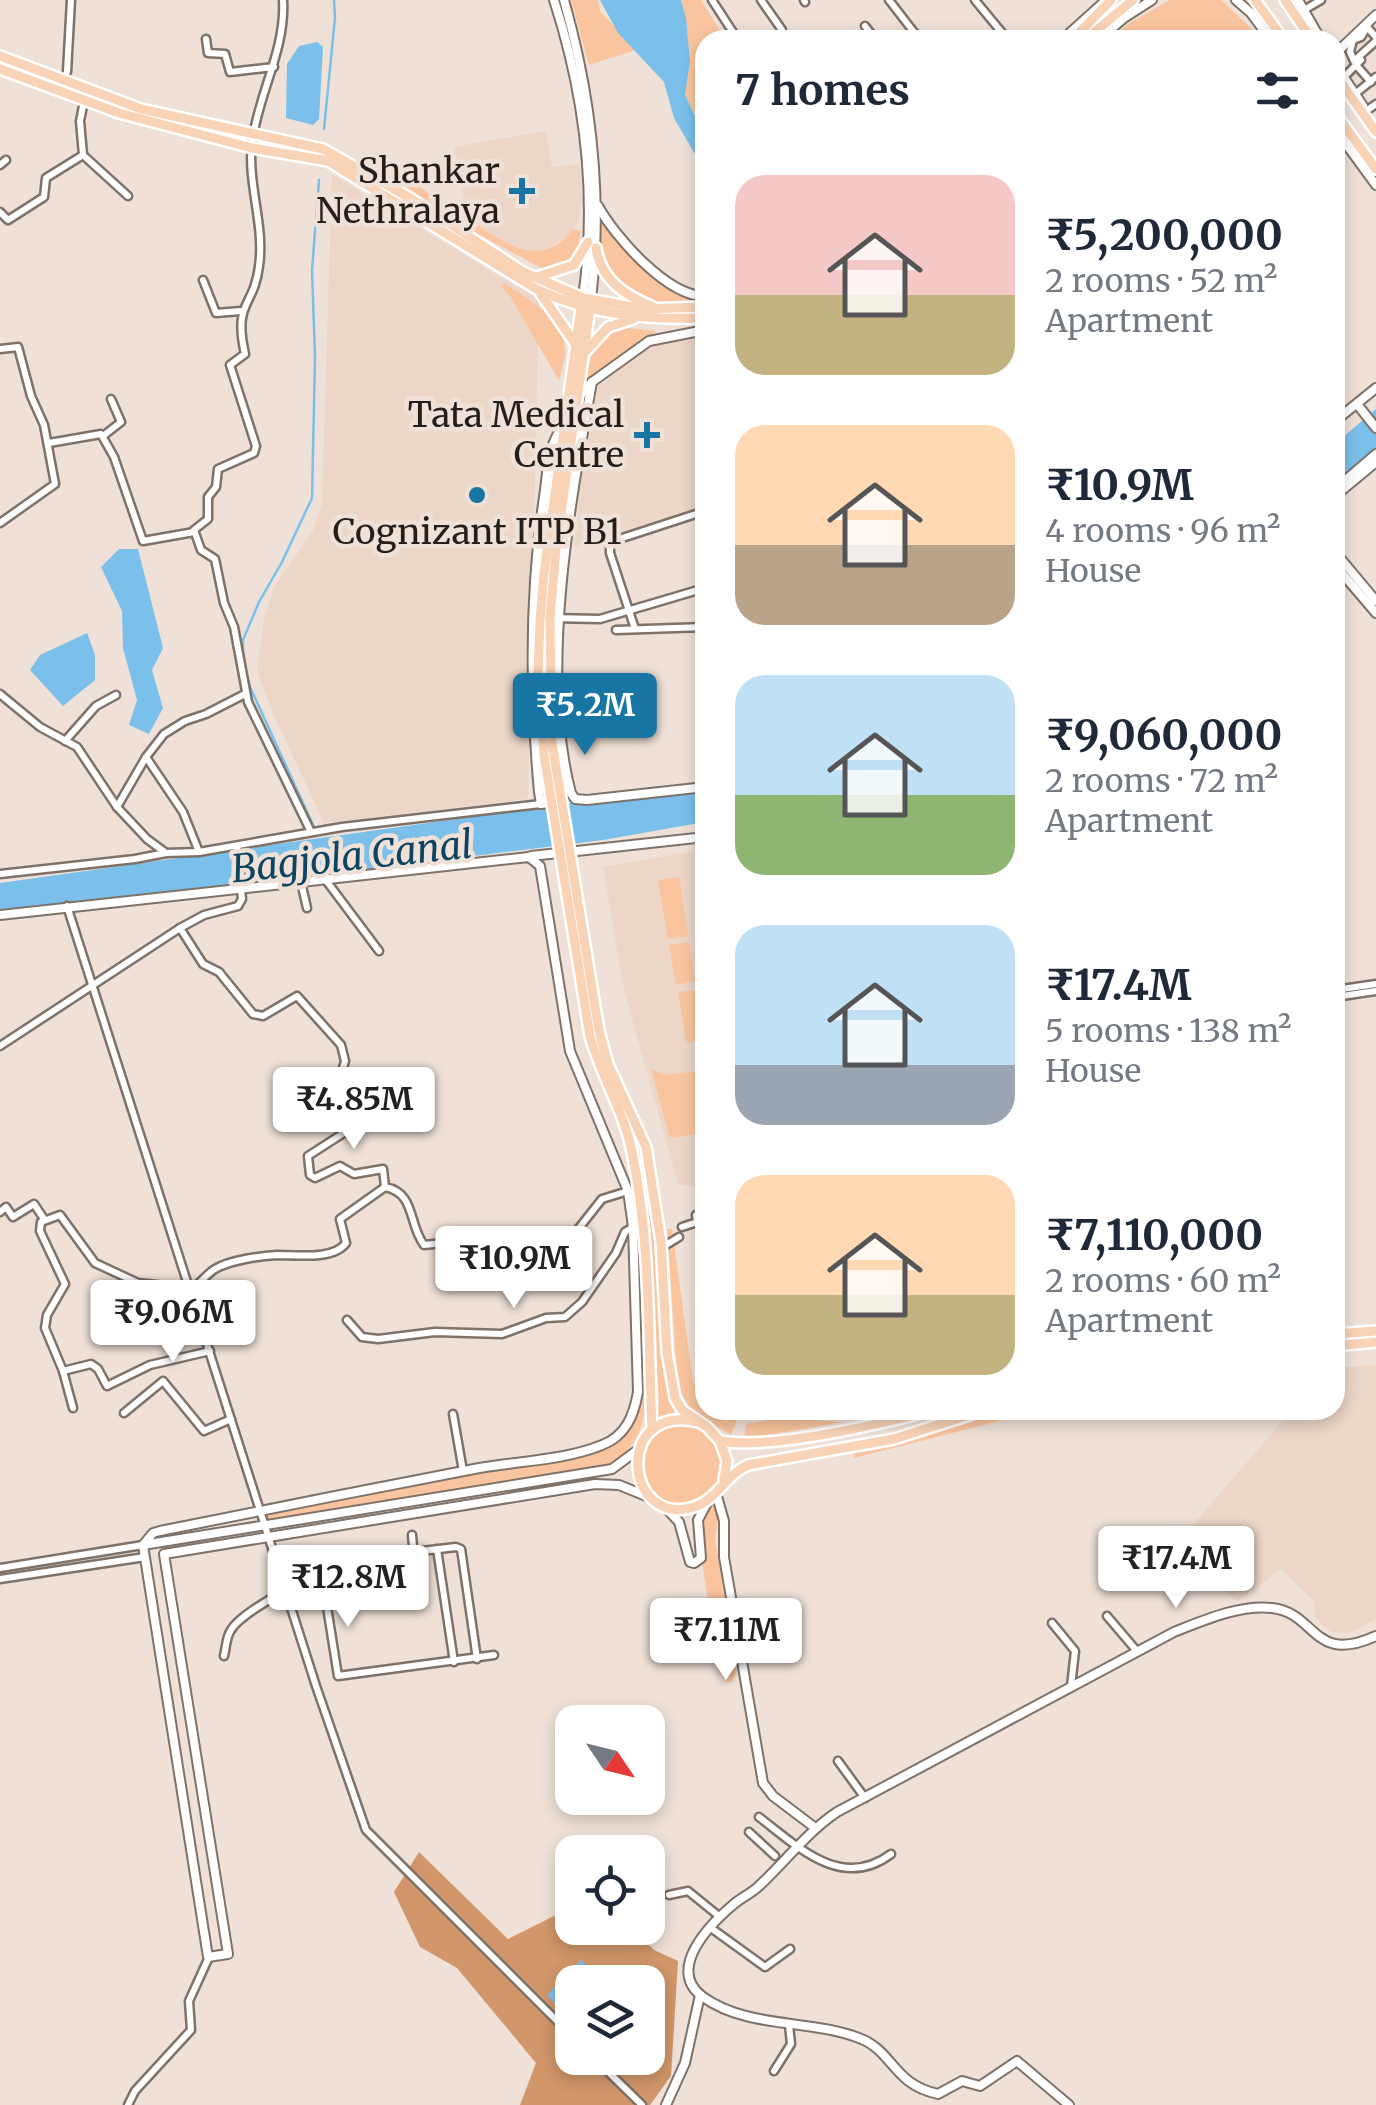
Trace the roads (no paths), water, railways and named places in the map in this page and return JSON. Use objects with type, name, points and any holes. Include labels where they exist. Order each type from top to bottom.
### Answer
[{"type":"main road","points":[[1086,30],[1133,0]]},
{"type":"main road","points":[[1285,0],[1305,30]]},
{"type":"main road","points":[[1256,4],[1276,30]]},
{"type":"main road","points":[[1092,30],[1110,5]]},
{"type":"main road","points":[[0,56],[141,109],[323,148],[534,278],[586,303],[658,309],[695,303]]},
{"type":"main road","points":[[0,68],[118,113],[252,148],[328,161],[538,290],[636,318],[695,318]]},
{"type":"main road","points":[[1345,83],[1376,128]]},
{"type":"main road","points":[[1346,136],[1370,166]]},
{"type":"main road","points":[[534,278],[566,270],[592,245],[598,263],[613,284],[624,294],[658,309]]},
{"type":"main road","points":[[538,290],[576,345]]},
{"type":"main road","points":[[586,303],[565,424],[550,620],[552,743],[599,1068],[625,1122],[644,1228],[652,1430]]},
{"type":"main road","points":[[550,620],[586,303]]},
{"type":"main road","points":[[583,356],[598,334],[636,318]]},
{"type":"main road","points":[[594,1034],[646,1147],[661,1248],[670,1378],[682,1410],[695,1420]]},
{"type":"main road","points":[[1345,1334],[1376,1332]]},
{"type":"main road","points":[[1345,1345],[1376,1342]]},
{"type":"main road","points":[[695,1420],[698,1422],[720,1441],[727,1461],[723,1482],[708,1501],[686,1509],[663,1506],[639,1481],[639,1449],[652,1430],[674,1420],[698,1422]]},
{"type":"main road","points":[[720,1441],[755,1444],[882,1420]]},
{"type":"main road","points":[[723,1482],[748,1466],[894,1439],[954,1420]]},
{"type":"street","points":[[67,72],[71,0]]},
{"type":"street","points":[[103,436],[143,541],[194,532],[208,519],[208,497],[216,486],[218,469],[255,452],[254,438],[230,372],[231,363],[246,354],[240,311],[255,285],[260,253],[252,148],[274,67],[283,0]]},
{"type":"street","points":[[554,0],[581,81],[592,245]]},
{"type":"street","points":[[564,0],[581,81],[596,204],[586,303]]},
{"type":"street","points":[[712,0],[732,30]]},
{"type":"street","points":[[762,0],[782,30]]},
{"type":"street","points":[[889,0],[912,30]]},
{"type":"street","points":[[975,0],[999,30]]},
{"type":"street","points":[[1110,30],[1152,0]]},
{"type":"street","points":[[1236,0],[1256,4],[1267,30]]},
{"type":"street","points":[[1298,0],[1315,30]]},
{"type":"street","points":[[1304,10],[1321,0]]},
{"type":"street","points":[[1076,30],[1110,5]]},
{"type":"street","points":[[1376,15],[1354,40],[1350,52],[1354,61],[1376,41]]},
{"type":"street","points":[[865,26],[868,30]]},
{"type":"street","points":[[1345,46],[1367,27],[1376,41]]},
{"type":"street","points":[[206,38],[208,53],[226,56],[228,72],[274,67]]},
{"type":"street","points":[[1345,72],[1376,41]]},
{"type":"street","points":[[1356,64],[1374,83],[1356,96]]},
{"type":"street","points":[[1345,82],[1372,110],[1376,128]]},
{"type":"street","points":[[84,100],[80,121],[83,155],[128,196]]},
{"type":"street","points":[[0,212],[8,220],[44,197],[46,178],[83,155]]},
{"type":"street","points":[[1370,166],[1376,185]]},
{"type":"street","points":[[596,204],[618,234],[668,285],[695,299]]},
{"type":"street","points":[[202,280],[216,313],[240,311]]},
{"type":"street","points":[[576,399],[592,382],[649,341],[695,332]]},
{"type":"street","points":[[0,349],[18,347],[49,443],[54,488],[0,524]]},
{"type":"street","points":[[574,799],[550,620],[592,382]]},
{"type":"street","points":[[1345,415],[1376,388]]},
{"type":"street","points":[[103,436],[121,422],[112,399]]},
{"type":"street","points":[[1359,406],[1376,428]]},
{"type":"street","points":[[541,804],[532,712],[534,577],[553,438],[565,424]]},
{"type":"street","points":[[49,443],[103,436]]},
{"type":"street","points":[[1345,484],[1376,458]]},
{"type":"street","points":[[635,629],[610,542],[695,514]]},
{"type":"street","points":[[194,532],[202,550],[216,562],[224,602],[234,626],[245,694],[312,832]]},
{"type":"street","points":[[1345,564],[1376,600]]},
{"type":"street","points":[[1345,577],[1376,613]]},
{"type":"street","points":[[550,620],[594,619],[695,591]]},
{"type":"street","points":[[616,630],[695,628]]},
{"type":"street","points":[[0,694],[40,727],[82,754],[116,807],[166,853]]},
{"type":"street","points":[[116,807],[158,740],[173,728],[245,694]]},
{"type":"street","points":[[65,741],[96,706],[116,695]]},
{"type":"street","points":[[146,757],[183,812],[199,852]]},
{"type":"street","points":[[0,874],[135,860],[166,853],[238,851],[312,832],[574,799],[695,789]]},
{"type":"street","points":[[0,915],[695,838]]},
{"type":"street","points":[[0,1046],[180,928],[204,915],[238,906],[242,899],[238,851]]},
{"type":"street","points":[[128,2105],[191,2030],[190,2001],[209,1957],[143,1545],[160,1531],[603,1445],[626,1428],[634,1412],[638,1392],[637,1334],[628,1190],[570,1051],[540,866],[530,856]]},
{"type":"street","points":[[324,878],[380,952]]},
{"type":"street","points":[[300,880],[307,908]]},
{"type":"street","points":[[67,906],[260,1511],[368,1834],[555,2019]]},
{"type":"street","points":[[180,928],[204,964],[219,972],[253,1014],[263,1016],[296,996],[340,1045],[345,1061],[340,1081],[358,1118],[354,1127],[310,1153],[310,1175],[315,1178],[340,1166],[354,1174],[380,1168],[385,1187]]},
{"type":"street","points":[[1345,992],[1376,987]]},
{"type":"street","points":[[190,1290],[215,1268],[228,1264],[273,1255],[328,1254],[340,1250],[346,1243],[340,1219],[385,1187],[406,1197],[424,1246],[472,1240],[498,1274],[518,1265],[534,1251],[568,1242],[602,1199],[628,1190]]},
{"type":"street","points":[[0,1212],[6,1206],[14,1217],[34,1204],[44,1220]]},
{"type":"street","points":[[73,1408],[45,1328],[47,1315],[65,1284],[40,1231],[44,1220],[57,1215],[64,1217],[94,1264],[138,1283],[169,1288],[196,1306]]},
{"type":"street","points":[[682,1227],[695,1222]]},
{"type":"street","points":[[346,1320],[358,1334],[378,1339],[435,1332],[502,1334],[546,1318],[565,1317],[582,1302],[625,1232],[633,1227]]},
{"type":"street","points":[[661,1248],[679,1238]]},
{"type":"street","points":[[637,1334],[648,1334]]},
{"type":"street","points":[[63,1371],[92,1364],[107,1386],[150,1365],[210,1351]]},
{"type":"street","points":[[124,1413],[163,1381],[204,1430],[231,1419]]},
{"type":"street","points":[[453,1414],[463,1471]]},
{"type":"street","points":[[0,1568],[612,1469],[639,1449]]},
{"type":"street","points":[[0,1579],[595,1484],[619,1485],[652,1498]]},
{"type":"street","points":[[716,1493],[724,1521],[724,1557],[764,1784],[804,1837],[814,1860],[866,1868],[891,1854]]},
{"type":"street","points":[[663,1506],[679,1522],[690,1562],[694,1563],[701,1558],[698,1520],[708,1501]]},
{"type":"street","points":[[412,1535],[416,1590],[327,1607],[337,1674],[340,1678],[494,1656]]},
{"type":"street","points":[[162,1542],[228,1954],[209,1957]]},
{"type":"street","points":[[413,1552],[456,1546],[461,1549],[477,1659]]},
{"type":"street","points":[[437,1549],[454,1662]]},
{"type":"street","points":[[224,1656],[233,1626],[262,1601],[286,1590]]},
{"type":"street","points":[[1069,2105],[1018,2061],[980,2086],[962,2081],[936,2094],[907,2082],[878,2050],[860,2038],[741,2013],[700,1995],[689,1978],[688,1962],[720,1918],[759,1886],[778,1859],[804,1837],[865,1798],[1136,1650],[1204,1621],[1252,1608],[1280,1610],[1333,1644],[1346,1646],[1376,1636]]},
{"type":"street","points":[[1107,1616],[1136,1650]]},
{"type":"street","points":[[1052,1623],[1074,1652],[1077,1684]]},
{"type":"street","points":[[838,1761],[865,1798]]},
{"type":"street","points":[[759,1817],[804,1837]]},
{"type":"street","points":[[749,1832],[778,1859]]},
{"type":"street","points":[[669,1896],[688,1891],[720,1918]]},
{"type":"street","points":[[711,1928],[765,1968],[790,1948]]},
{"type":"street","points":[[666,2105],[684,2063],[700,1995]]},
{"type":"street","points":[[774,2071],[790,2044],[790,2025]]},
{"type":"street","points":[[611,2075],[642,2105]]},
{"type":"water","points":[[600,0],[681,0],[690,61],[685,95],[695,116],[695,154],[674,118],[664,82],[618,33]]},
{"type":"water","points":[[317,42],[323,47],[319,119],[313,125],[286,118],[287,64],[299,46]]},
{"type":"water","points":[[1376,409],[1376,451],[1345,477],[1345,435]]},
{"type":"water","points":[[119,549],[138,549],[163,648],[152,670],[163,708],[149,734],[129,725],[137,700],[123,648],[122,611],[101,567]]},
{"type":"water","points":[[87,633],[95,655],[95,680],[63,706],[30,670],[40,655]]},
{"type":"water","name":"Bagjola Canal","points":[[695,785],[695,824],[603,840],[0,915],[0,883]]},
{"type":"water","points":[[555,1987],[555,2004],[547,1995]]},
{"type":"waterway","points":[[324,129],[334,0]]},
{"type":"waterway","points":[[243,657],[243,640],[259,602],[312,498],[312,270],[319,180]]},
{"type":"waterway","name":"Bagjola Canal","points":[[244,665],[250,687],[314,827]]},
{"type":"place","name":"Shankar Nethralaya","points":[[522,191]]},
{"type":"place","name":"Tata Medical Centre","points":[[647,435]]},
{"type":"place","name":"Cognizant ITP B1","points":[[477,495]]}]
